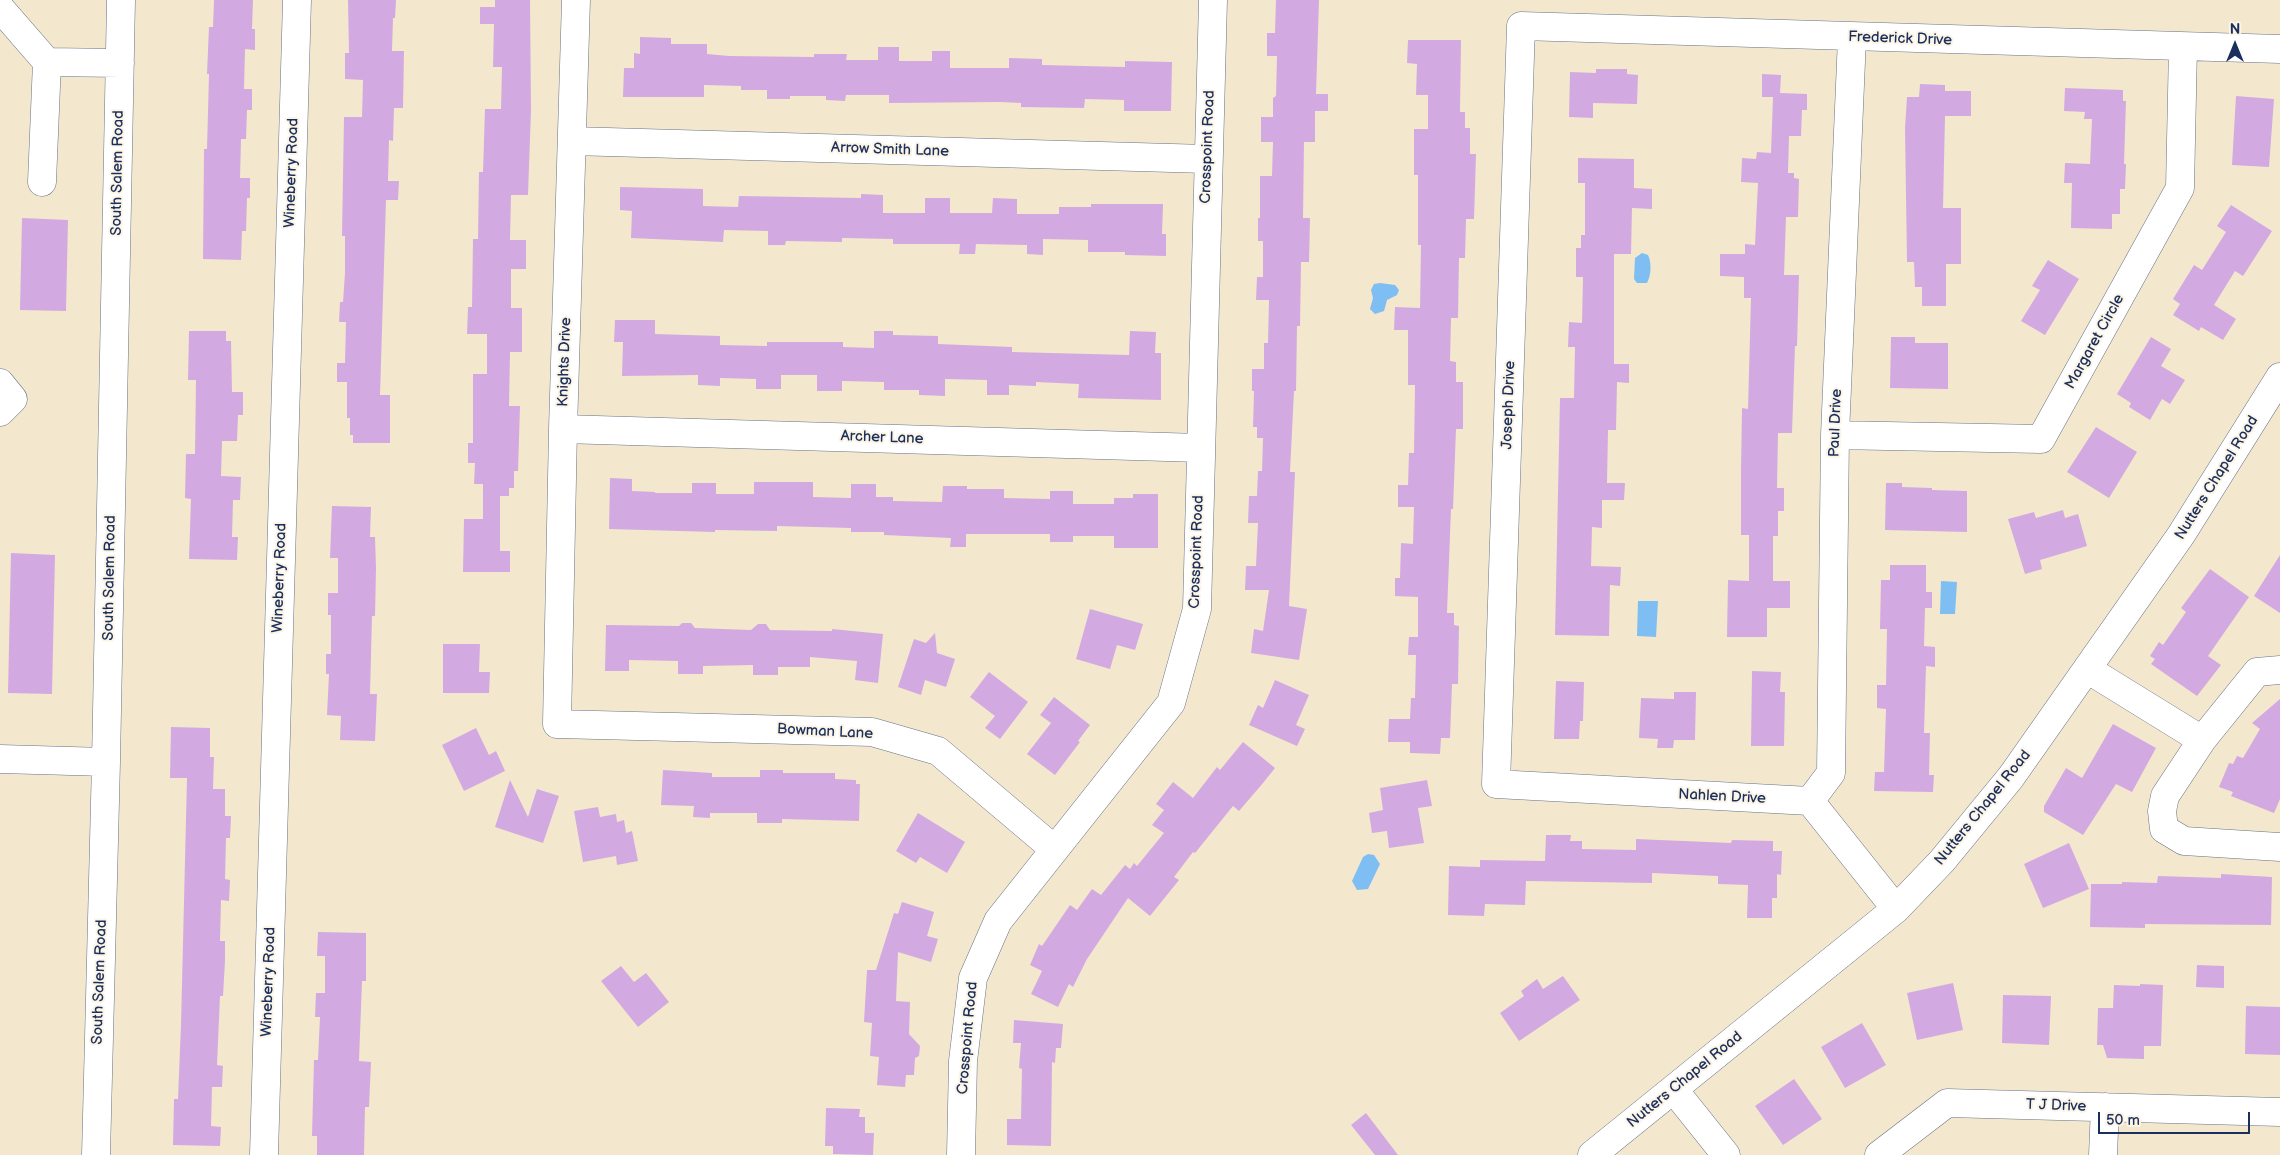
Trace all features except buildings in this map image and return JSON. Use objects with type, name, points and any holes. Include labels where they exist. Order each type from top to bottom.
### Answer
[{"type":"street","name":"South Salem Road","points":[[96,1155],[121,0]]},
{"type":"street","name":"Wineberry Road","points":[[264,1155],[297,0]]},
{"type":"street","name":"Knights Drive","points":[[557,724],[563,429],[576,0]]},
{"type":"street","name":"Crosspoint Road","points":[[960,1155],[964,1061],[973,978],[998,921],[1171,703],[1197,609],[1207,159],[1213,0]]},
{"type":"street","points":[[0,8],[47,62],[42,182]]},
{"type":"street","name":"Frederick Drive","points":[[1521,26],[1852,38],[2280,49]]},
{"type":"street","name":"Joseph Drive","points":[[1496,784],[1521,26]]},
{"type":"street","name":"Paul Drive","points":[[1810,802],[1831,773],[1835,435],[1852,38]]},
{"type":"street","name":"Margaret Circle","points":[[1835,435],[2040,439],[2180,188],[2183,46]]},
{"type":"street","points":[[47,62],[120,63]]},
{"type":"street","name":"Arrow Smith Lane","points":[[572,141],[1207,159]]},
{"type":"street","name":"Nutters Chapel Road","points":[[1592,1155],[1896,910],[1976,822],[2011,777],[2198,511],[2280,377]]},
{"type":"street","points":[[0,384],[13,399],[0,412]]},
{"type":"street","name":"Archer Lane","points":[[563,429],[1200,448]]},
{"type":"street","points":[[2087,669],[2202,740]]},
{"type":"street","points":[[2280,670],[2257,672],[2202,740],[2165,796],[2162,811],[2164,829],[2184,841],[2280,846]]},
{"type":"street","name":"Bowman Lane","points":[[557,724],[872,732],[938,751],[1054,849]]},
{"type":"street","points":[[0,759],[106,762]]},
{"type":"street","name":"Nahlen Drive","points":[[1496,784],[1810,802]]},
{"type":"street","points":[[1810,802],[1896,910]]},
{"type":"street","points":[[1674,1090],[1726,1155]]},
{"type":"street","name":"T J Drive","points":[[1879,1155],[1947,1103],[2280,1112]]},
{"type":"street","points":[[2103,1155],[2105,1107]]},
{"type":"water","points":[[1642,253],[1648,255],[1650,273],[1647,283],[1637,283],[1634,279],[1635,258]]},
{"type":"water","points":[[1374,284],[1395,285],[1399,290],[1397,295],[1387,300],[1384,311],[1375,314],[1370,309],[1373,298],[1371,290]]},
{"type":"water","points":[[1941,581],[1957,582],[1955,614],[1940,614]]},
{"type":"water","points":[[1638,601],[1658,601],[1656,637],[1637,636]]},
{"type":"water","points":[[1368,854],[1374,855],[1380,864],[1368,889],[1357,890],[1352,881],[1363,857]]}]
